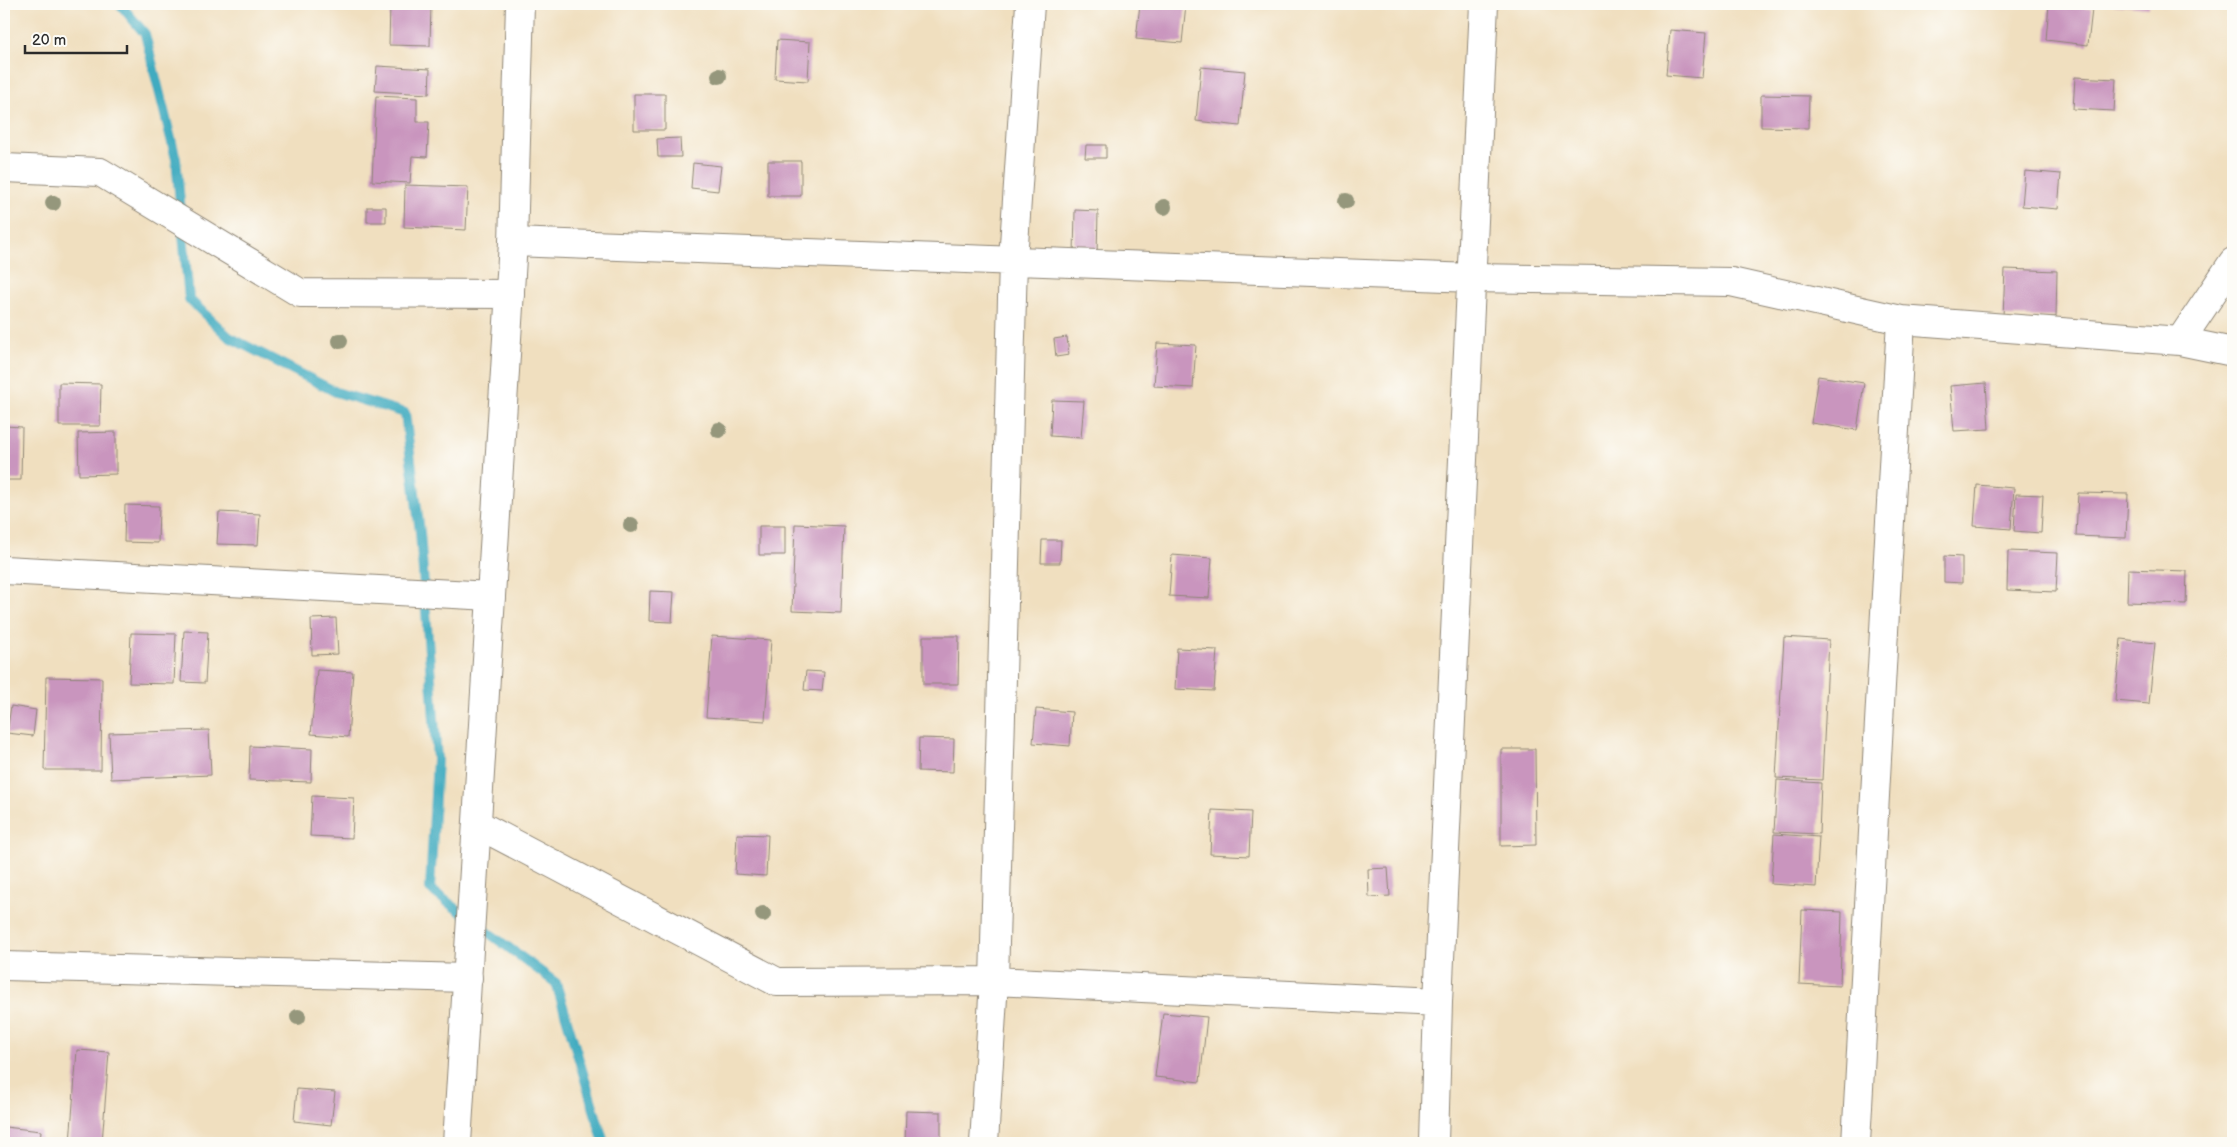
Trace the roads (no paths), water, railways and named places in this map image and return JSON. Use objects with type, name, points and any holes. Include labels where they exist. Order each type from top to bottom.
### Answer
[{"type":"street","points":[[458,1143],[513,242],[520,4]]},
{"type":"street","points":[[984,1143],[994,981],[1013,260],[1030,4]]},
{"type":"street","points":[[1434,1143],[1438,1002],[1473,278],[1484,4]]},
{"type":"street","points":[[4,168],[100,172],[300,293],[510,294]]},
{"type":"street","points":[[513,242],[1473,278],[1731,282],[1900,320],[2180,341],[2233,352]]},
{"type":"street","points":[[2180,341],[2233,262]]},
{"type":"street","points":[[1856,1143],[1900,320]]},
{"type":"street","points":[[4,570],[491,596]]},
{"type":"street","points":[[477,824],[777,982],[994,981],[1438,1002]]},
{"type":"street","points":[[4,966],[468,978]]},
{"type":"waterway","points":[[120,4],[145,34],[176,159],[189,299],[229,337],[336,392],[405,413],[420,532],[437,759],[430,889],[556,983],[604,1143]]}]
